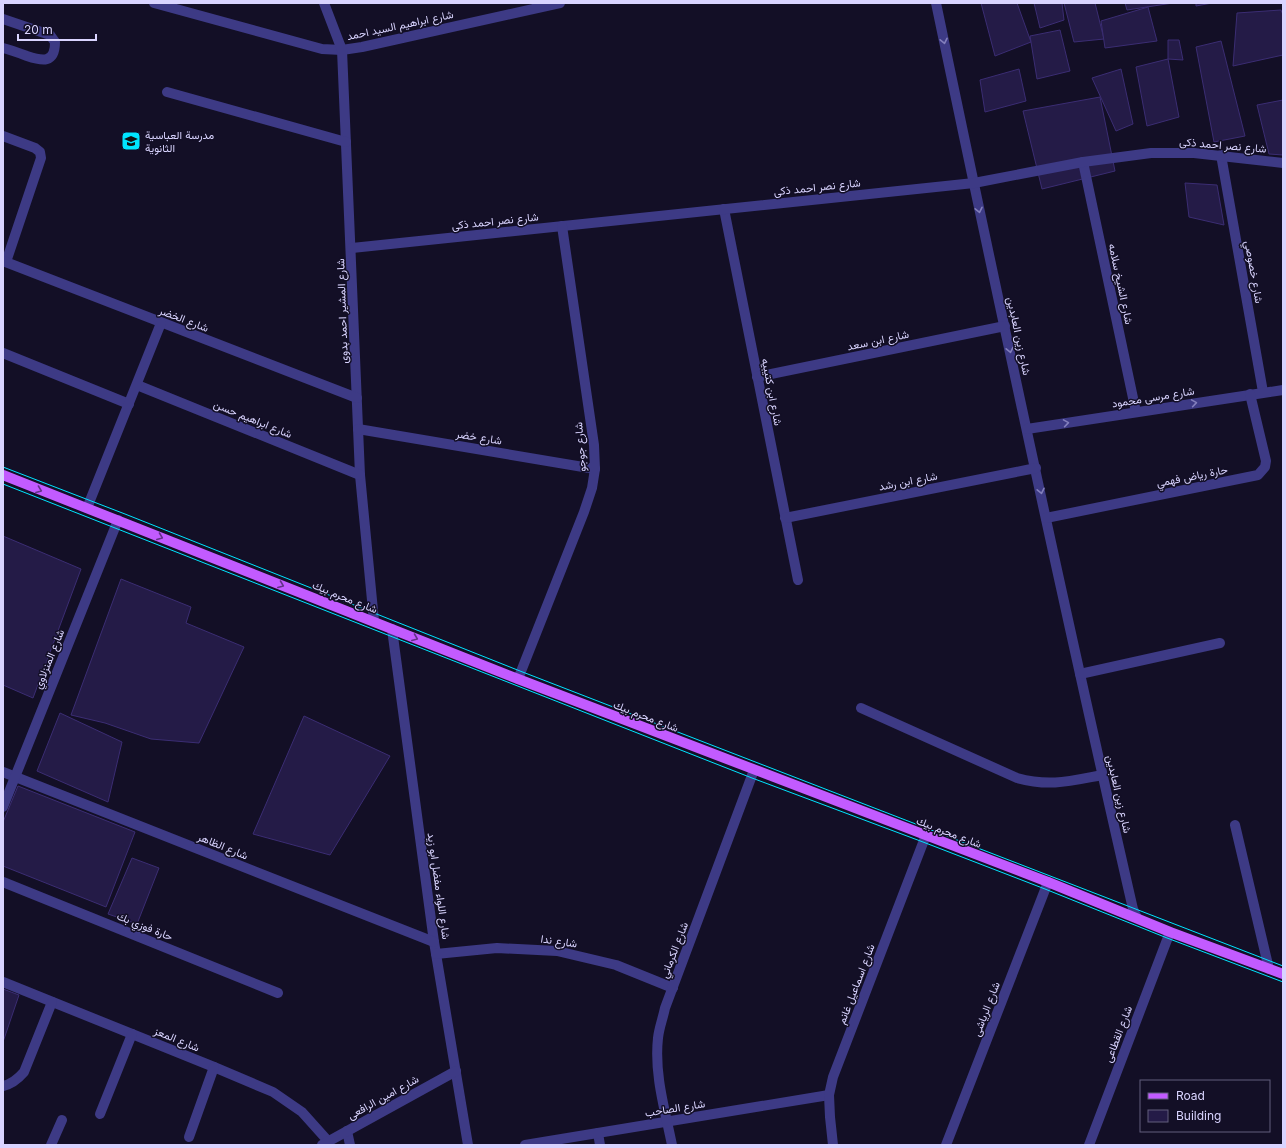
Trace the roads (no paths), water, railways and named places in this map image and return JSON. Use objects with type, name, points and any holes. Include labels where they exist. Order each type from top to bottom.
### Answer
[{"type":"main road","name":"شارع محرم بيك","points":[[3,475],[518,679],[1048,882],[1170,932],[1283,974]]},
{"type":"street","name":"شارع ابراهيم السيد احمد","points":[[154,3],[322,49],[342,50],[362,47],[560,3]]},
{"type":"street","name":"شارع المشير احمد بدوى","points":[[324,3],[342,50],[352,248],[360,475],[374,621]]},
{"type":"street","name":"شارع زين العابدين","points":[[936,3],[1102,775],[1133,909],[1137,918]]},
{"type":"street","points":[[3,19],[50,35],[53,38],[55,46],[50,58],[43,60],[3,48]]},
{"type":"street","points":[[167,92],[346,142]]},
{"type":"street","points":[[3,136],[38,149],[41,158],[4,262]]},
{"type":"street","name":"شارع نصر احمد ذكى","points":[[352,248],[974,183],[1083,162],[1151,153],[1194,153],[1283,163]]},
{"type":"street","name":"شارع خصوصي","points":[[1220,155],[1264,392]]},
{"type":"street","name":"شارع الشيخ سلامه","points":[[1083,162],[1136,412]]},
{"type":"street","name":"شارع ابن كتيبيه","points":[[724,209],[798,580]]},
{"type":"street","name":"شارع جوجو","points":[[518,679],[584,512],[592,488],[595,469],[594,445],[562,226]]},
{"type":"street","name":"شارع الخضر","points":[[4,262],[357,398]]},
{"type":"street","points":[[87,508],[161,323]]},
{"type":"street","name":"شارع ابن سعد","points":[[757,377],[1005,326]]},
{"type":"street","points":[[3,353],[129,404]]},
{"type":"street","name":"شارع ابراهيم حسن","points":[[136,385],[360,475]]},
{"type":"street","name":"شارع مرسى محمود","points":[[1027,428],[1283,390]]},
{"type":"street","name":"حارة رياض فهمي","points":[[1046,518],[1258,475],[1265,467],[1266,461],[1250,394]]},
{"type":"street","name":"شارع خضر","points":[[358,429],[595,469]]},
{"type":"street","name":"شارع ابن رشد","points":[[785,518],[1036,468]]},
{"type":"street","name":"شارع المنزلاوي","points":[[3,807],[118,520]]},
{"type":"street","name":"شارع اللواء مفضل ابو زيد","points":[[392,629],[434,942],[468,1145]]},
{"type":"street","points":[[1080,674],[1220,643]]},
{"type":"street","points":[[861,708],[1029,782],[1055,784],[1102,775]]},
{"type":"street","name":"شارع الكرماني","points":[[672,1145],[657,1062],[658,1043],[665,1008],[754,770]]},
{"type":"street","name":"شارع الظاهر","points":[[3,772],[434,942]]},
{"type":"street","points":[[1235,825],[1269,969]]},
{"type":"street","name":"شارع اسماعيل غانم","points":[[833,1145],[829,1094],[838,1064],[926,835]]},
{"type":"street","name":"حارة فوزي بك","points":[[3,882],[278,993]]},
{"type":"street","name":"شارع الرياشى","points":[[946,1145],[1048,882]]},
{"type":"street","name":"شارع القطاعى","points":[[1088,1145],[1170,932]]},
{"type":"street","name":"شارع ندا","points":[[436,954],[497,948],[557,951],[616,965],[673,988]]},
{"type":"street","name":"شارع المعز","points":[[3,982],[273,1092],[302,1112],[325,1143]]},
{"type":"street","points":[[3,1086],[13,1083],[24,1072],[52,1002]]},
{"type":"street","points":[[100,1114],[132,1034]]},
{"type":"street","points":[[189,1136],[214,1067]]},
{"type":"street","name":"شارع امين الرافعى","points":[[325,1143],[456,1071]]},
{"type":"street","name":"شارع الصاحب","points":[[524,1145],[829,1094]]},
{"type":"street","points":[[51,1145],[62,1120]]},
{"type":"street","points":[[347,1131],[350,1145]]},
{"type":"street","points":[[598,1133],[600,1145]]},
{"type":"tram line","points":[[3,467],[520,671],[1283,966]]},
{"type":"tram line","points":[[3,484],[752,778],[923,842],[1283,982]]},
{"type":"place","name":"مدرسة العباسية الثانوية","points":[[131,141]]}]
